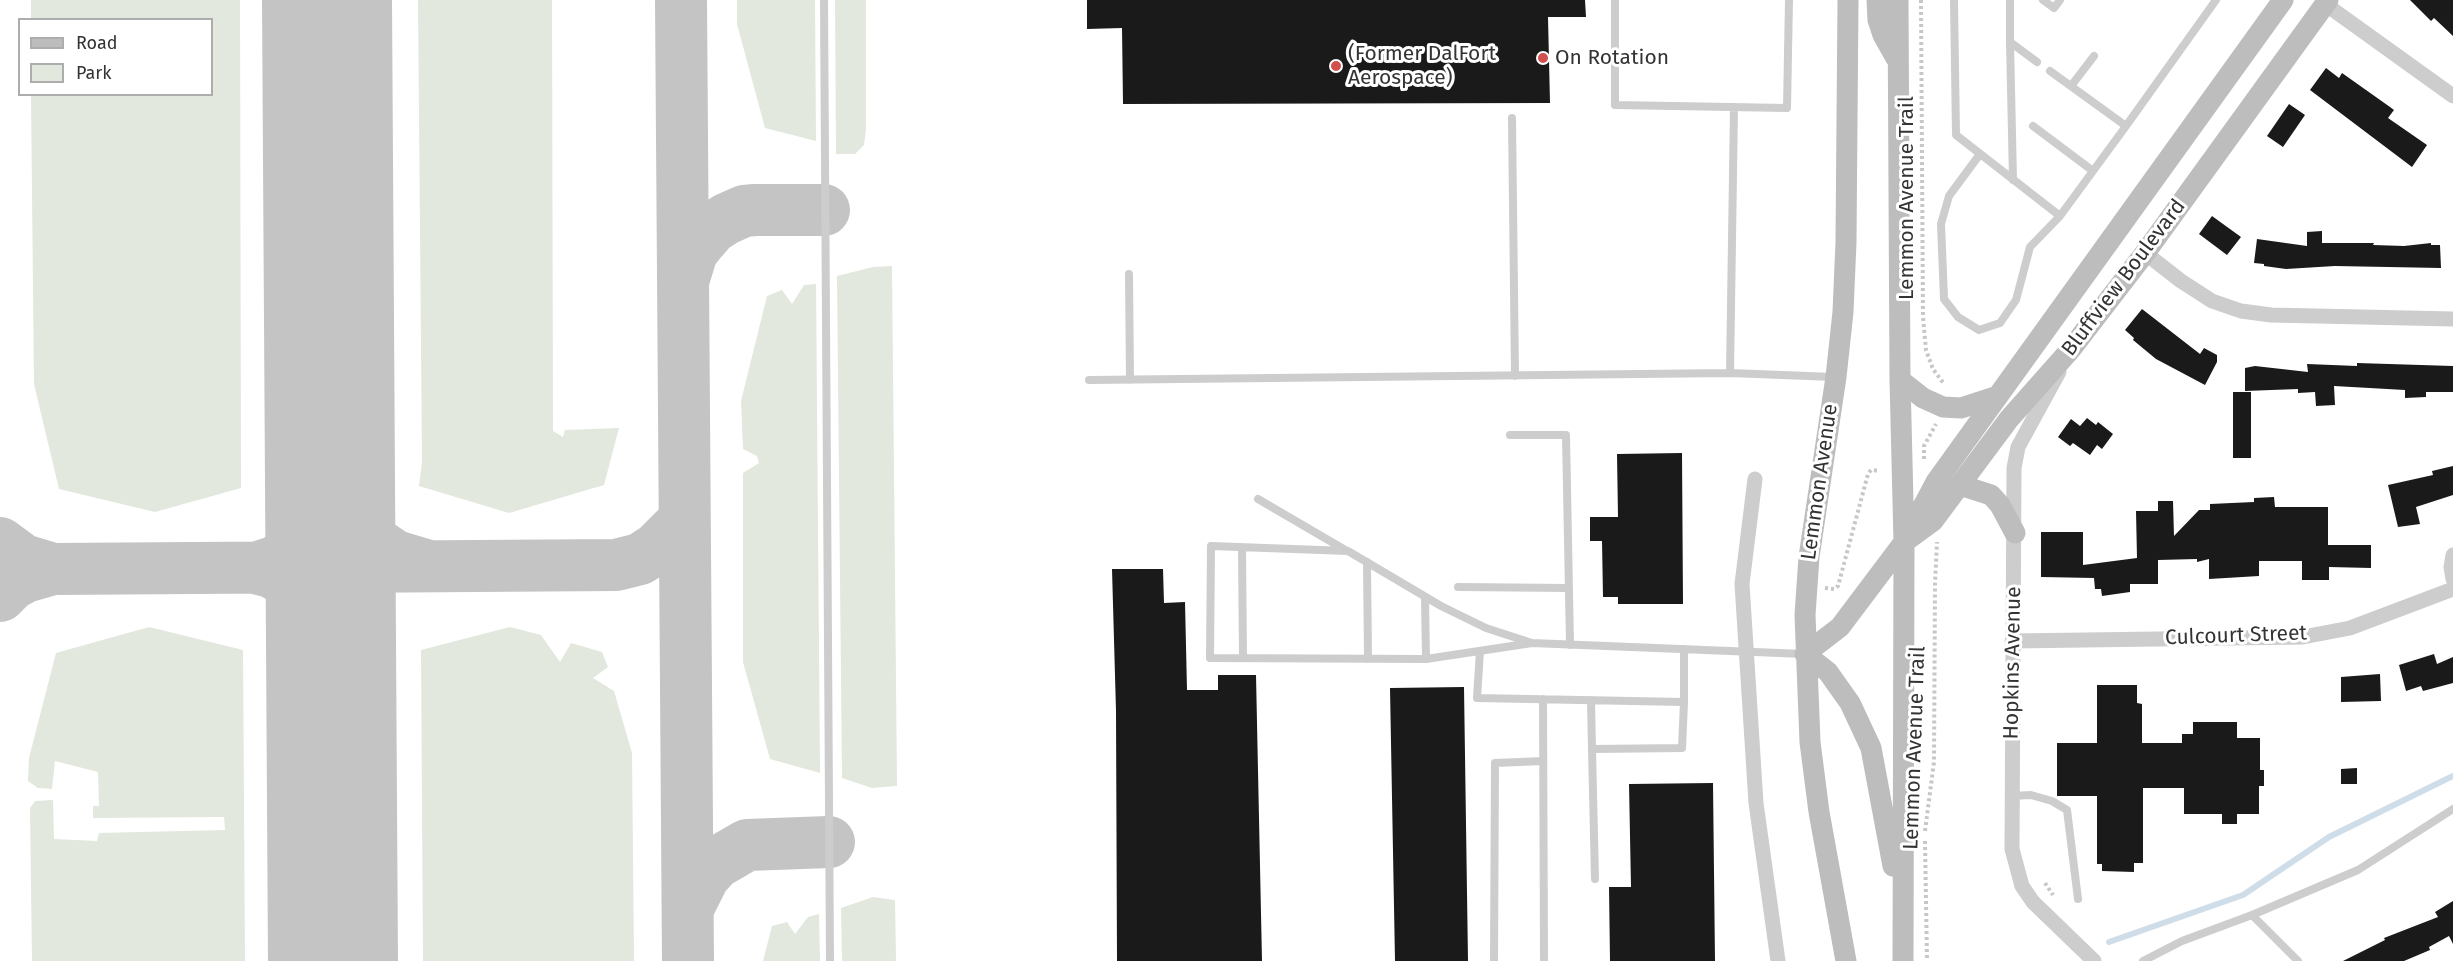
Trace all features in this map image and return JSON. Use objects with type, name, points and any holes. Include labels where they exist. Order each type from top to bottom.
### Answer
[{"type":"main road","name":"Lemmon Avenue","points":[[1846,961],[1810,742],[1805,615],[1809,557],[1836,377],[1843,312],[1846,242],[1848,0]]},
{"type":"main road","points":[[1877,0],[1878,20],[1898,61]]},
{"type":"main road","points":[[1898,0],[1900,380],[1904,542],[1901,911],[1903,961]]},
{"type":"main road","name":"Bluffview Boulevard","points":[[1806,654],[1840,627],[1904,542],[1932,488],[2283,0]]},
{"type":"main road","name":"Bluffview Boulevard","points":[[1904,542],[1933,521],[2009,419],[2072,349],[2145,253],[2324,1]]},
{"type":"main road","points":[[2117,232],[2145,253]]},
{"type":"main road","points":[[1900,380],[1923,398],[1943,407],[1961,408],[1998,396]]},
{"type":"main road","points":[[1960,485],[1978,489],[1990,495],[2000,505],[2015,533]]},
{"type":"main road","points":[[1806,654],[1828,672],[1850,703],[1870,748],[1901,911]]},
{"type":"street","points":[[2324,1],[2453,96]]},
{"type":"street","points":[[2145,253],[2212,301],[2241,311],[2271,315],[2453,319]]},
{"type":"street","name":"Hopkins Avenue","points":[[2072,349],[2018,447],[2014,468],[2012,849],[2022,886],[2042,912],[2094,961]]},
{"type":"street","points":[[1755,479],[1742,584],[1756,803],[1778,961]]},
{"type":"street","points":[[2453,555],[2451,567],[2453,579]]},
{"type":"street","name":"Culcourt Street","points":[[2012,641],[2303,637],[2350,628],[2453,589]]},
{"type":"lane","points":[[824,0],[830,961]]},
{"type":"lane","points":[[1615,0],[1616,105],[1787,108],[1789,0]]},
{"type":"lane","points":[[1954,0],[1956,135],[2060,216]]},
{"type":"lane","points":[[2010,0],[2013,180]]},
{"type":"lane","points":[[2043,0],[2054,8],[2060,0]]},
{"type":"lane","points":[[1980,154],[1949,196],[1941,224],[1944,299],[1958,317],[1978,330],[2000,323],[2016,300],[2030,248],[2060,216],[2216,0]]},
{"type":"lane","points":[[2010,42],[2037,62]]},
{"type":"lane","points":[[2071,86],[2094,56]]},
{"type":"lane","points":[[2050,71],[2126,126]]},
{"type":"lane","points":[[1730,373],[1734,107]]},
{"type":"lane","points":[[1512,118],[1515,376]]},
{"type":"lane","points":[[2033,126],[2093,171]]},
{"type":"lane","points":[[1129,274],[1130,380]]},
{"type":"lane","points":[[1089,380],[1730,373],[1836,377]]},
{"type":"lane","points":[[1510,435],[1566,435],[1570,645]]},
{"type":"lane","points":[[1258,499],[1425,597],[1486,628],[1532,644]]},
{"type":"lane","points":[[1348,551],[1211,546],[1210,658],[1426,659],[1532,644],[1806,654]]},
{"type":"lane","points":[[1242,548],[1243,658]]},
{"type":"lane","points":[[1367,562],[1368,659]]},
{"type":"lane","points":[[1458,587],[1569,588]]},
{"type":"lane","points":[[1425,597],[1426,659]]},
{"type":"lane","points":[[1592,749],[1682,748],[1684,649]]},
{"type":"lane","points":[[1480,651],[1477,698],[1683,702]]},
{"type":"lane","points":[[1543,699],[1544,961]]},
{"type":"lane","points":[[1590,700],[1595,879]]},
{"type":"lane","points":[[1494,961],[1495,763],[1543,761]]},
{"type":"lane","points":[[2012,796],[2031,795],[2052,801],[2067,810],[2078,899]]},
{"type":"lane","points":[[2143,961],[2182,941],[2252,915],[2358,870],[2453,809]]},
{"type":"lane","points":[[2252,915],[2298,961]]},
{"type":"path","name":"Lemmon Avenue Trail","points":[[1921,0],[1923,317],[1926,350],[1933,369],[1948,390]]},
{"type":"path","points":[[1923,470],[1924,446],[1938,421]]},
{"type":"path","points":[[1823,588],[1834,589],[1838,586],[1868,474],[1871,470],[1880,471]]},
{"type":"path","name":"Lemmon Avenue Trail","points":[[1926,961],[1925,838],[1935,748],[1935,571],[1938,540],[1936,536]]},
{"type":"green space","points":[[31,0],[240,0],[241,488],[155,512],[59,489],[34,384],[31,96],[213,96],[213,18],[31,18]]},
{"type":"green space","points":[[418,0],[552,0],[553,431],[563,437],[565,430],[619,428],[604,485],[509,513],[419,486],[422,462]]},
{"type":"green space","points":[[737,0],[815,0],[816,141],[765,128],[737,24]]},
{"type":"green space","points":[[835,0],[866,0],[866,129],[864,145],[855,154],[836,154]]},
{"type":"green space","points":[[892,266],[897,786],[872,788],[842,778],[837,276],[873,267]]},
{"type":"green space","points":[[816,284],[820,773],[770,759],[743,662],[743,473],[759,463],[757,456],[743,449],[741,401],[767,296],[782,290],[792,304],[804,285]]},
{"type":"green space","points":[[149,627],[243,650],[245,961],[32,961],[30,808],[35,801],[53,800],[54,839],[97,841],[99,833],[225,830],[224,817],[93,818],[93,806],[99,806],[98,772],[55,761],[52,789],[38,788],[28,781],[29,758],[56,653]]},
{"type":"green space","points":[[510,627],[541,635],[560,662],[571,643],[602,652],[608,667],[593,678],[614,691],[632,753],[634,961],[423,961],[421,650]]},
{"type":"green space","points":[[873,897],[895,900],[896,961],[842,961],[841,908]]},
{"type":"green space","points":[[819,914],[820,961],[763,961],[772,926],[787,922],[795,934],[808,917]]},
{"type":"building","name":"(Former DalFort Aerospace)","points":[[1087,0],[1585,0],[1586,17],[1548,17],[1550,103],[1123,104],[1122,28],[1087,29]]},
{"type":"building","points":[[2410,0],[2453,0],[2453,36],[2434,18],[2431,21]]},
{"type":"building","points":[[2326,68],[2339,78],[2342,73],[2394,110],[2388,118],[2427,145],[2412,167],[2310,90]]},
{"type":"building","points":[[2289,104],[2305,115],[2283,147],[2267,136]]},
{"type":"building","points":[[2212,216],[2241,237],[2227,255],[2199,234]]},
{"type":"building","points":[[2322,231],[2322,243],[2374,243],[2373,245],[2404,246],[2431,243],[2431,245],[2440,245],[2441,268],[2335,266],[2286,269],[2254,263],[2257,239],[2307,246],[2307,232]]},
{"type":"building","points":[[2142,309],[2200,354],[2204,348],[2217,355],[2217,362],[2205,385],[2156,359],[2133,340],[2134,338],[2125,330]]},
{"type":"building","points":[[2357,363],[2453,366],[2453,392],[2426,392],[2426,397],[2405,398],[2405,390],[2334,386],[2335,405],[2316,406],[2315,392],[2298,393],[2298,389],[2245,391],[2245,368],[2255,366],[2308,372],[2307,364],[2357,366]]},
{"type":"building","points":[[2233,392],[2251,392],[2251,458],[2233,458]]},
{"type":"building","points":[[2087,418],[2096,425],[2098,422],[2113,434],[2102,449],[2097,445],[2090,455],[2073,443],[2070,446],[2058,437],[2071,419],[2080,426]]},
{"type":"building","points":[[1682,453],[1683,604],[1618,604],[1618,597],[1603,597],[1602,541],[1590,541],[1590,517],[1618,517],[1617,454]]},
{"type":"building","points":[[2453,466],[2453,495],[2416,507],[2420,524],[2398,527],[2388,485],[2433,475],[2432,471]]},
{"type":"building","points":[[2274,497],[2275,507],[2328,507],[2328,545],[2371,545],[2371,568],[2329,567],[2329,580],[2302,580],[2302,561],[2259,561],[2259,576],[2209,579],[2209,559],[2197,562],[2197,559],[2158,560],[2158,584],[2130,584],[2130,592],[2102,596],[2101,589],[2095,589],[2094,578],[2041,577],[2041,532],[2083,532],[2083,565],[2137,558],[2136,511],[2158,511],[2158,501],[2173,501],[2174,536],[2199,510],[2210,510],[2210,504],[2254,502],[2254,498]]},
{"type":"building","points":[[1112,569],[1163,569],[1164,603],[1185,602],[1187,690],[1218,690],[1218,675],[1256,675],[1262,961],[1117,961],[1116,711]]},
{"type":"building","points":[[2434,654],[2437,664],[2453,657],[2453,683],[2423,691],[2421,686],[2406,691],[2399,665]]},
{"type":"building","points":[[2380,674],[2381,701],[2341,702],[2341,677]]},
{"type":"building","points":[[2097,685],[2137,685],[2137,703],[2142,704],[2142,743],[2182,743],[2182,734],[2193,734],[2193,722],[2237,722],[2237,738],[2260,738],[2260,770],[2264,770],[2264,786],[2259,786],[2259,814],[2237,814],[2237,824],[2222,824],[2222,814],[2184,814],[2184,788],[2143,788],[2143,863],[2134,863],[2134,872],[2102,871],[2102,864],[2097,864],[2097,796],[2057,796],[2057,743],[2097,743]]},
{"type":"building","points":[[1464,687],[1468,961],[1395,961],[1390,688]]},
{"type":"building","points":[[2357,768],[2357,784],[2341,784],[2341,769]]},
{"type":"building","points":[[1713,783],[1715,961],[1610,961],[1609,887],[1631,887],[1629,784]]},
{"type":"building","points":[[2453,901],[2453,944],[2449,936],[2429,947],[2430,950],[2404,961],[2343,961],[2385,940],[2384,938],[2438,917],[2435,912]]},
{"type":"waterway","points":[[2109,942],[2243,895],[2329,837],[2453,776]]},
{"type":"taxiway","points":[[681,0],[688,961]]},
{"type":"taxiway","points":[[684,278],[692,252],[712,228],[726,219],[744,211],[824,210]]},
{"type":"taxiway","points":[[324,320],[326,482],[322,512],[302,543],[293,551],[274,562],[255,568],[271,572],[297,586],[316,606],[324,619],[328,661],[328,855]]},
{"type":"taxiway","points":[[335,457],[346,507],[362,530],[373,541],[395,556],[425,565]]},
{"type":"taxiway","points":[[53,569],[616,565],[640,559],[657,548],[679,526]]},
{"type":"taxiway","points":[[0,543],[23,560],[53,569],[25,577],[12,584],[0,596]]},
{"type":"taxiway","points":[[688,908],[704,876],[716,863],[747,845],[829,842]]},
{"type":"runway","points":[[327,0],[333,961]]},
{"type":"place","name":"On Rotation","points":[[1543,58]]},
{"type":"place","name":"(Former DalFort Aerospace)","points":[[1336,66]]}]
